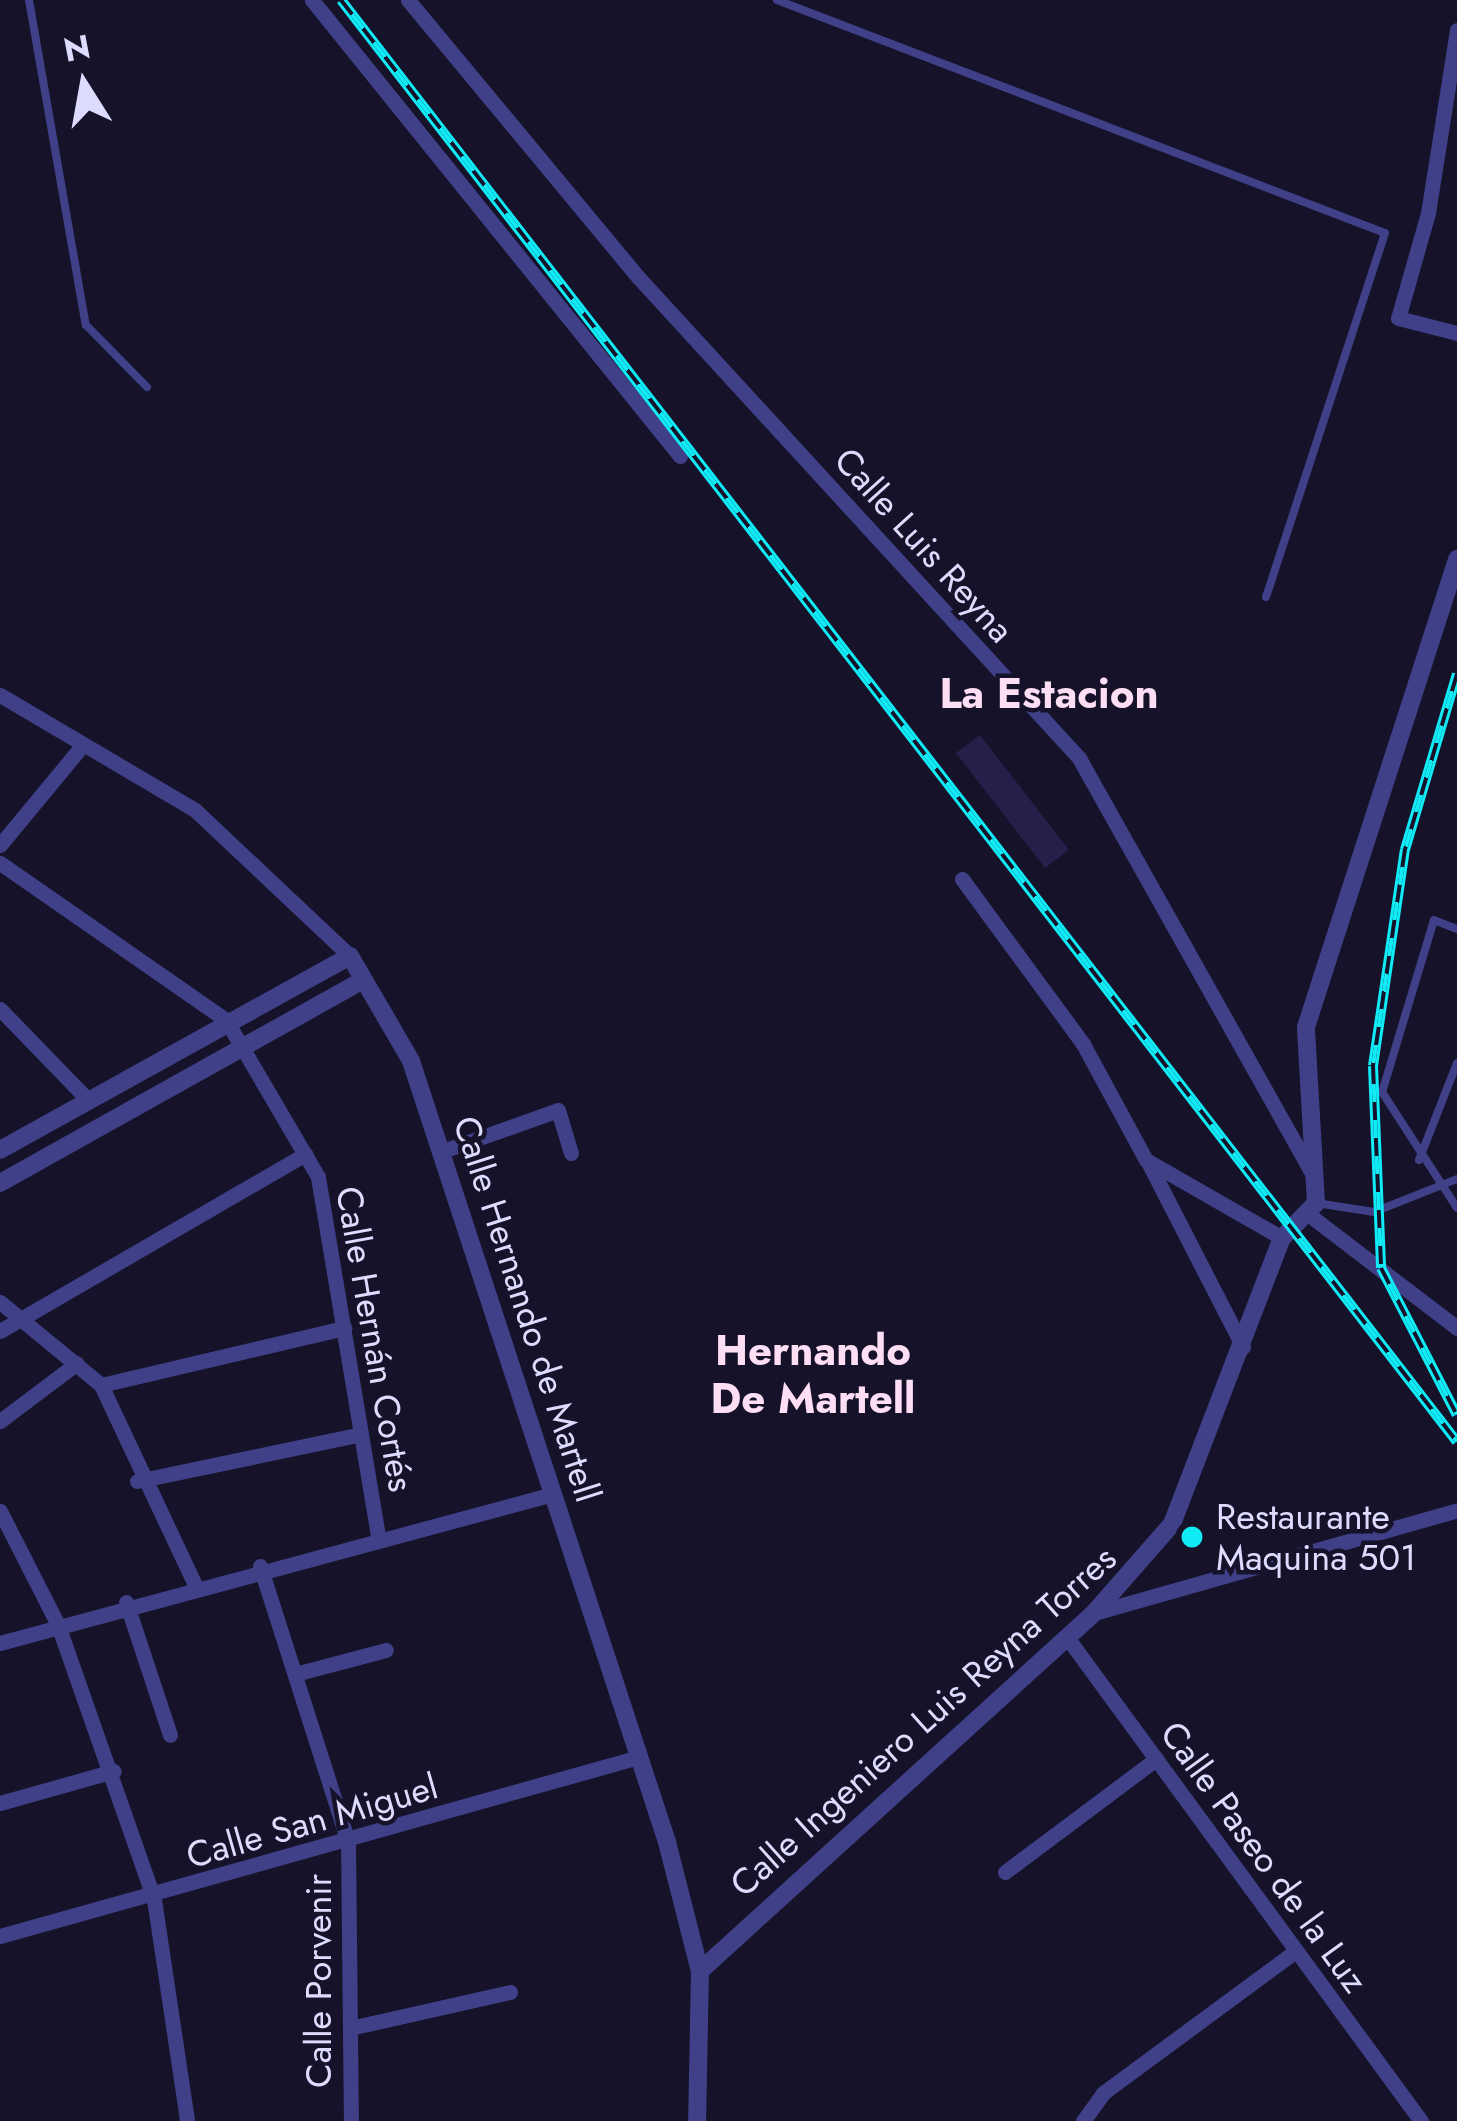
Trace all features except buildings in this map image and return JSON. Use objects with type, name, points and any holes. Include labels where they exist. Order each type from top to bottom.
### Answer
[{"type":"street","points":[[312,0],[680,456]]},
{"type":"street","name":"Calle Luis Reyna","points":[[408,0],[638,277],[1079,758],[1314,1201],[1457,1328]]},
{"type":"street","points":[[1457,30],[1398,318],[1457,333]]},
{"type":"street","points":[[1314,1201],[1306,1027],[1457,560]]},
{"type":"street","name":"Calle Hernando de Martell","points":[[0,695],[81,747],[195,810],[350,956],[360,982],[411,1061],[639,1757],[700,1972],[697,2121]]},
{"type":"street","points":[[0,845],[81,747]]},
{"type":"street","points":[[0,863],[226,1020]]},
{"type":"street","points":[[962,879],[1083,1044],[1243,1347]]},
{"type":"street","points":[[0,1150],[226,1020],[350,956]]},
{"type":"street","points":[[0,1183],[360,982]]},
{"type":"street","points":[[0,1009],[89,1101]]},
{"type":"street","name":"Calle Hernán Cortés","points":[[226,1020],[237,1048],[305,1154],[344,1328],[378,1538]]},
{"type":"street","points":[[440,1152],[558,1110],[571,1153]]},
{"type":"street","points":[[0,1331],[305,1154]]},
{"type":"street","points":[[1146,1160],[1282,1238]]},
{"type":"street","name":"Calle Ingeniero Luis Reyna Torres","points":[[700,1972],[1094,1613],[1172,1524],[1282,1238],[1314,1201]]},
{"type":"street","points":[[0,1302],[101,1385],[137,1481],[194,1583]]},
{"type":"street","points":[[101,1385],[344,1328]]},
{"type":"street","points":[[0,1420],[77,1363]]},
{"type":"street","points":[[137,1481],[361,1434]]},
{"type":"street","points":[[0,1643],[194,1583],[553,1494]]},
{"type":"street","points":[[1094,1613],[1457,1510]]},
{"type":"street","points":[[0,1511],[58,1625],[114,1771],[154,1899],[187,2121]]},
{"type":"street","name":"Calle Porvenir","points":[[260,1566],[348,1842],[350,2121]]},
{"type":"street","points":[[126,1602],[170,1735]]},
{"type":"street","name":"Calle Paseo de la Luz","points":[[1066,1636],[1413,2118]]},
{"type":"street","points":[[295,1674],[386,1651]]},
{"type":"street","name":"Calle San Miguel","points":[[0,1936],[154,1899],[639,1757]]},
{"type":"street","points":[[1004,1872],[1156,1760]]},
{"type":"street","points":[[0,1803],[114,1771]]},
{"type":"street","points":[[1084,2121],[1103,2093],[1294,1952]]},
{"type":"street","points":[[350,2028],[511,1992]]},
{"type":"lane","points":[[29,0],[86,325],[148,388]]},
{"type":"lane","points":[[777,0],[1384,233],[1266,597]]},
{"type":"lane","points":[[1457,929],[1434,920],[1382,1092],[1436,1191],[1457,1208]]},
{"type":"lane","points":[[1419,1160],[1457,1063]]},
{"type":"lane","points":[[1314,1201],[1374,1212],[1457,1179]]},
{"type":"railway","points":[[341,0],[1457,1442]]},
{"type":"railway","points":[[1457,674],[1405,849],[1373,1066],[1381,1268],[1457,1415]]},
{"type":"place","name":"Restaurante Maquina 501","points":[[1192,1537]]},
{"type":"district","name":"La Estacion","points":[[1049,694]]},
{"type":"district","name":"Hernando De Martell","points":[[813,1375]]}]
